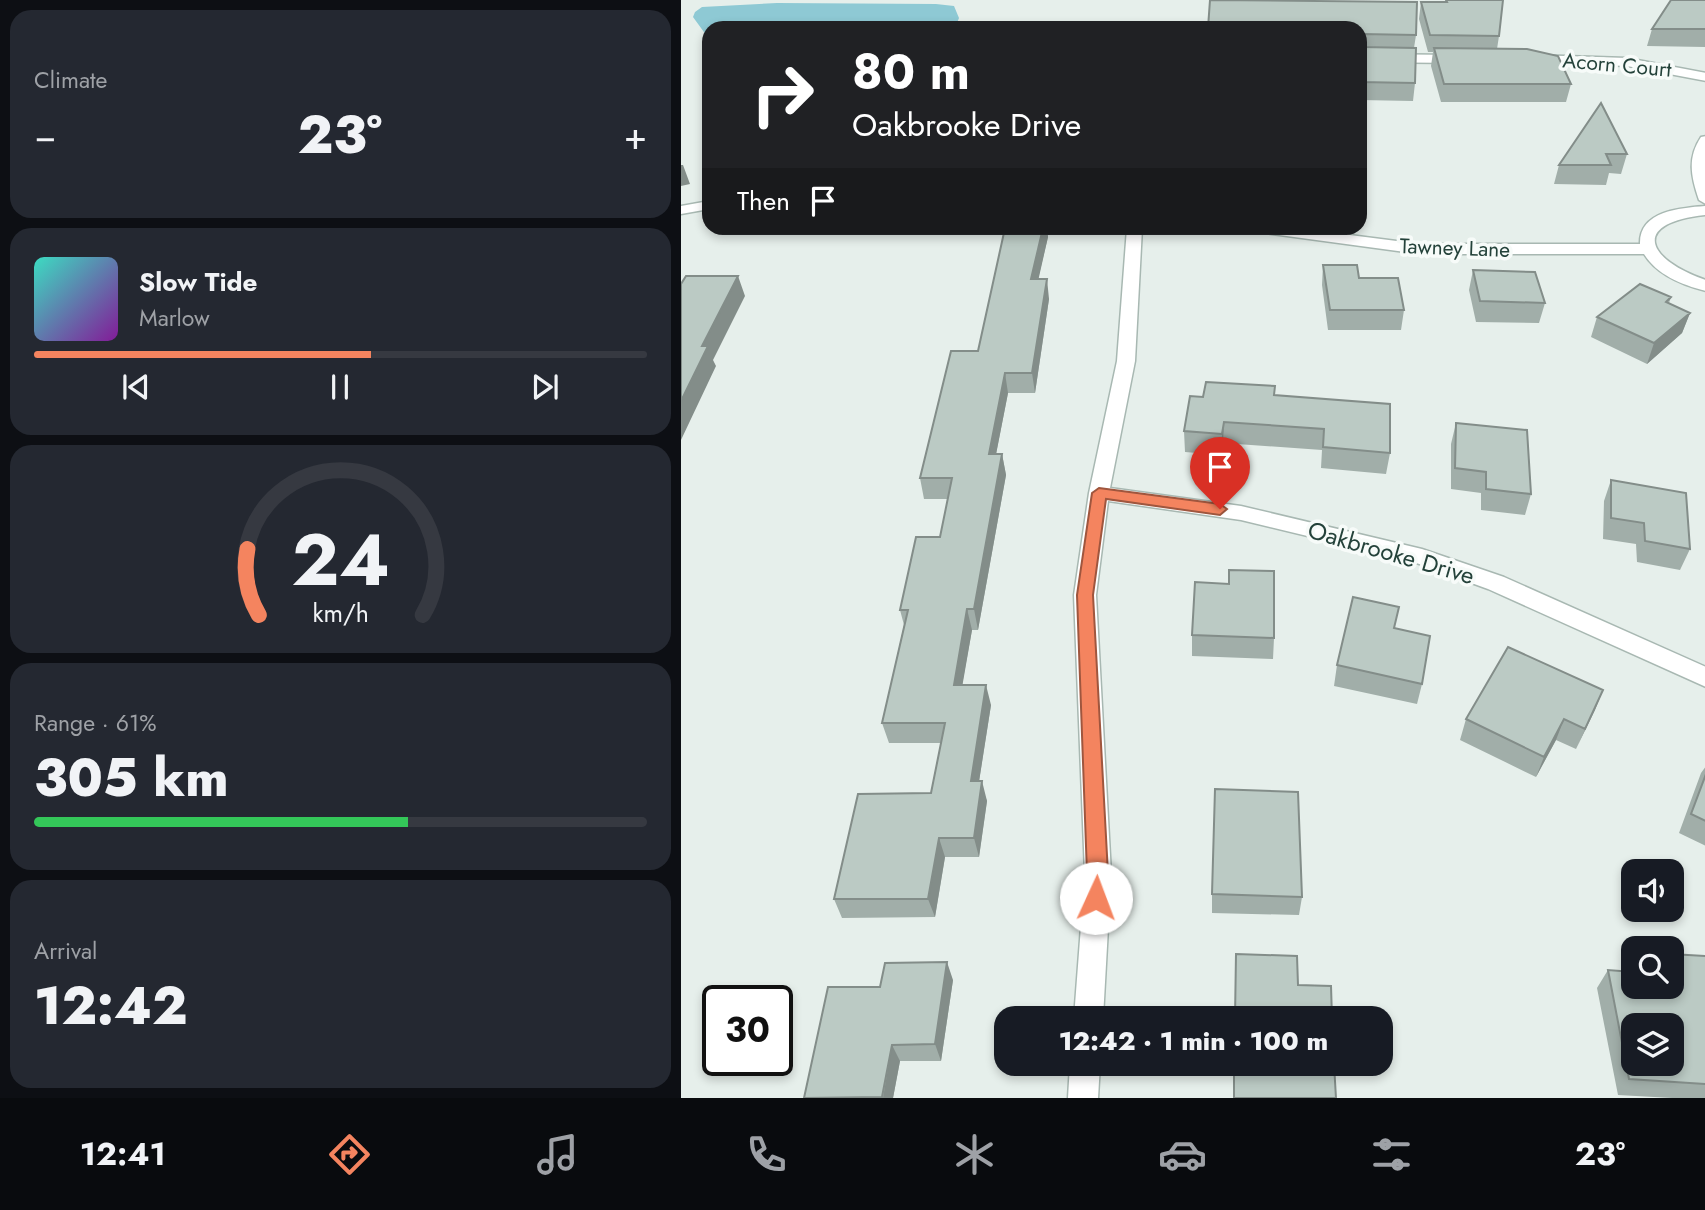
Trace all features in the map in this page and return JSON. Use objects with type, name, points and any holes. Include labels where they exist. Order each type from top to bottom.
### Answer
[{"type":"street","points":[[1367,58],[1467,59]]},
{"type":"street","name":"Acorn Court","points":[[1521,59],[1627,62],[1705,77]]},
{"type":"street","points":[[1705,140],[1699,149],[1696,164],[1705,200]]},
{"type":"street","points":[[681,210],[702,206]]},
{"type":"street","points":[[1705,210],[1665,215],[1651,224],[1645,236],[1647,249],[1657,262],[1675,274],[1705,286]]},
{"type":"street","points":[[1089,1006],[1097,874],[1085,595],[1099,493],[1126,361],[1134,235]]},
{"type":"street","name":"Tawney Lane","points":[[1317,235],[1420,249],[1647,249]]},
{"type":"street","name":"Oakbrooke Drive","points":[[1099,493],[1241,513],[1415,554],[1496,583],[1651,651],[1705,678]]},
{"type":"street","points":[[1083,1098],[1084,1076]]},
{"type":"water","points":[[777,3],[936,4],[954,6],[959,18],[958,21],[702,21],[702,29],[693,17],[702,7]]},
{"type":"building","points":[[1210,0],[1417,2],[1416,35],[1367,34],[1367,21],[1208,21]]},
{"type":"building","points":[[1446,0],[1503,0],[1499,36],[1430,35],[1421,2],[1447,2]]},
{"type":"building","points":[[1671,0],[1706,0],[1706,29],[1652,29]]},
{"type":"building","points":[[1367,47],[1416,48],[1415,83],[1367,82]]},
{"type":"building","points":[[1434,48],[1527,49],[1558,56],[1571,84],[1444,84]]},
{"type":"building","points":[[1601,103],[1627,154],[1606,154],[1611,165],[1559,165]]},
{"type":"building","points":[[1003,235],[1041,235],[1031,279],[1047,279],[1032,373],[1005,373],[989,454],[1002,454],[974,609],[967,609],[954,685],[986,685],[971,781],[982,781],[974,838],[939,838],[928,899],[834,899],[858,794],[931,793],[945,723],[882,723],[908,610],[900,610],[916,537],[940,537],[952,478],[920,478],[951,351],[978,351]]},
{"type":"building","points":[[1323,265],[1357,265],[1359,278],[1398,278],[1404,310],[1330,310]]},
{"type":"building","points":[[1473,270],[1535,272],[1545,303],[1480,301]]},
{"type":"building","points":[[686,276],[738,276],[702,346],[708,346],[681,401],[681,284]]},
{"type":"building","points":[[1640,284],[1671,297],[1666,302],[1690,313],[1654,343],[1597,317]]},
{"type":"building","points":[[1206,382],[1275,386],[1274,395],[1390,404],[1390,453],[1323,447],[1324,429],[1224,422],[1222,434],[1184,431],[1190,396],[1203,397]]},
{"type":"building","points":[[1456,423],[1527,430],[1531,494],[1486,489],[1486,472],[1455,468]]},
{"type":"building","points":[[1611,480],[1686,493],[1690,549],[1645,541],[1644,523],[1611,518]]},
{"type":"building","points":[[1229,570],[1274,571],[1274,638],[1192,635],[1195,582],[1229,584]]},
{"type":"building","points":[[1353,597],[1399,607],[1394,628],[1430,636],[1422,684],[1337,665]]},
{"type":"building","points":[[1508,647],[1603,690],[1585,729],[1564,719],[1544,757],[1466,719]]},
{"type":"building","points":[[1706,774],[1706,821],[1691,814]]},
{"type":"building","points":[[1215,789],[1298,792],[1302,897],[1212,894]]},
{"type":"building","points":[[1236,954],[1297,956],[1298,985],[1331,986],[1332,1006],[1235,1006]]},
{"type":"building","points":[[1684,955],[1706,956],[1706,1084],[1629,1079],[1628,1076],[1684,1076],[1684,1013],[1621,1013],[1621,1037],[1608,970],[1621,971],[1621,999],[1684,999]]},
{"type":"building","points":[[947,962],[935,1044],[892,1045],[882,1097],[804,1098],[828,987],[880,987],[885,963]]},
{"type":"building","points":[[1234,1076],[1335,1076],[1336,1098],[1234,1098]]},
{"type":"route","points":[[1096,898],[1085,595],[1099,493],[1220,509]]}]
